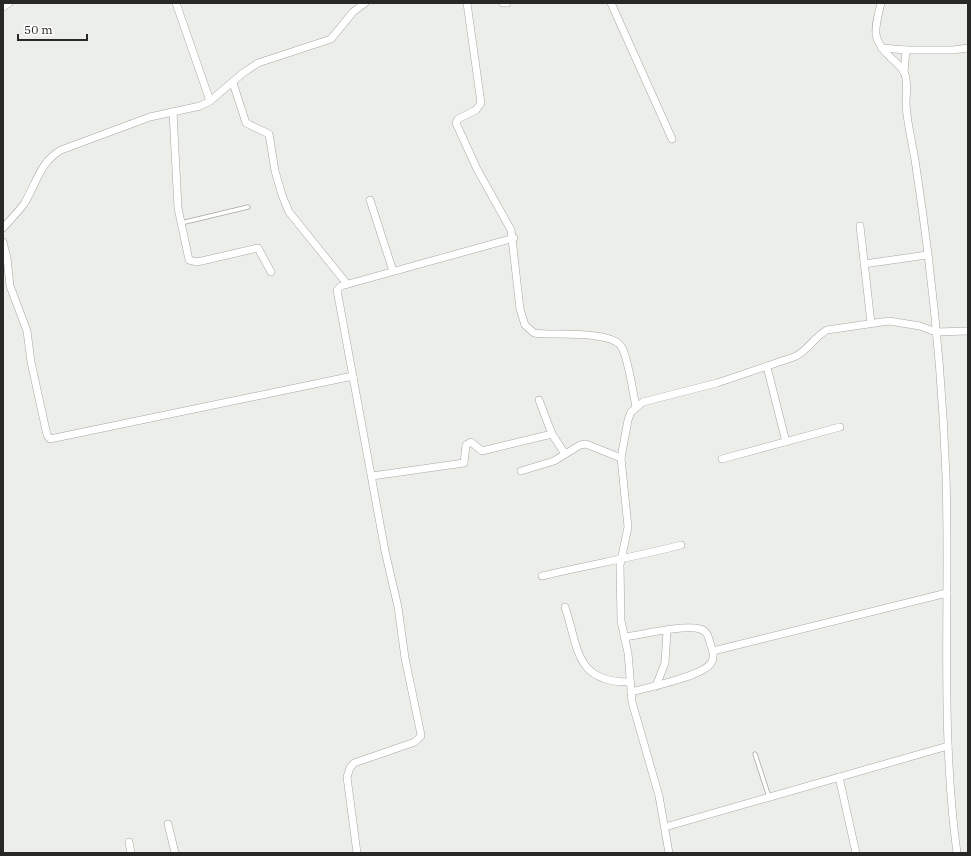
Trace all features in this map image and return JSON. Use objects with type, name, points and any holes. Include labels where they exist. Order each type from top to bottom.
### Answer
[{"type":"street","points":[[3,7],[9,3]]},
{"type":"street","points":[[176,3],[210,102]]},
{"type":"street","points":[[3,228],[22,206],[45,163],[51,156],[61,150],[142,120],[200,106],[210,102],[243,73],[258,63],[331,39],[353,12],[364,3]]},
{"type":"street","points":[[467,3],[481,103],[476,110],[458,119],[456,123],[477,169],[505,217],[514,238],[520,308],[525,325],[529,331],[540,334],[581,335],[609,339],[618,343],[624,353],[636,407]]},
{"type":"street","points":[[611,3],[672,139]]},
{"type":"street","points":[[881,3],[876,36],[882,48],[900,65],[904,73]]},
{"type":"street","points":[[882,48],[906,50],[953,50],[968,48]]},
{"type":"street","points":[[906,50],[904,73],[906,106],[927,255],[936,332],[946,476],[948,746],[951,812],[957,853]]},
{"type":"street","points":[[233,83],[246,123],[266,132],[271,138],[275,171],[282,196],[289,212],[347,284]]},
{"type":"street","points":[[173,112],[176,191],[189,260],[193,262],[217,258],[254,247],[260,250],[271,272]]},
{"type":"street","points":[[370,200],[393,271]]},
{"type":"street","points":[[860,226],[871,323]]},
{"type":"street","points":[[357,853],[348,777],[350,768],[358,761],[415,742],[420,736],[337,290],[341,286],[347,284],[514,238]]},
{"type":"street","points":[[3,242],[7,258],[10,286],[27,331],[31,362],[46,434],[50,439],[124,425],[353,376]]},
{"type":"street","points":[[864,264],[927,255]]},
{"type":"street","points":[[669,853],[659,796],[636,720],[630,692],[628,653],[624,637],[620,578],[621,559],[628,527],[621,458],[628,420],[631,412],[643,402],[717,383],[802,354],[819,334],[828,330],[871,323],[902,322],[936,332],[968,331]]},
{"type":"street","points":[[767,367],[786,442]]},
{"type":"street","points":[[539,400],[552,434],[565,454]]},
{"type":"street","points":[[722,460],[840,427]]},
{"type":"street","points":[[372,476],[464,462],[466,445],[471,442],[474,443],[479,451],[482,451],[552,434]]},
{"type":"street","points":[[521,471],[540,466],[580,445],[586,444],[621,458]]},
{"type":"street","points":[[542,576],[681,546]]},
{"type":"street","points":[[713,650],[947,593]]},
{"type":"street","points":[[565,607],[586,668],[598,677],[608,680],[629,682]]},
{"type":"street","points":[[624,637],[699,628],[707,633],[713,650],[713,660],[707,668],[681,679],[630,692]]},
{"type":"street","points":[[656,686],[665,663],[667,631]]},
{"type":"street","points":[[665,827],[948,746]]},
{"type":"street","points":[[840,777],[856,853]]},
{"type":"street","points":[[168,824],[175,853]]},
{"type":"street","points":[[129,842],[131,853]]},
{"type":"lane","points":[[181,223],[248,207]]},
{"type":"lane","points":[[755,754],[769,797]]}]
